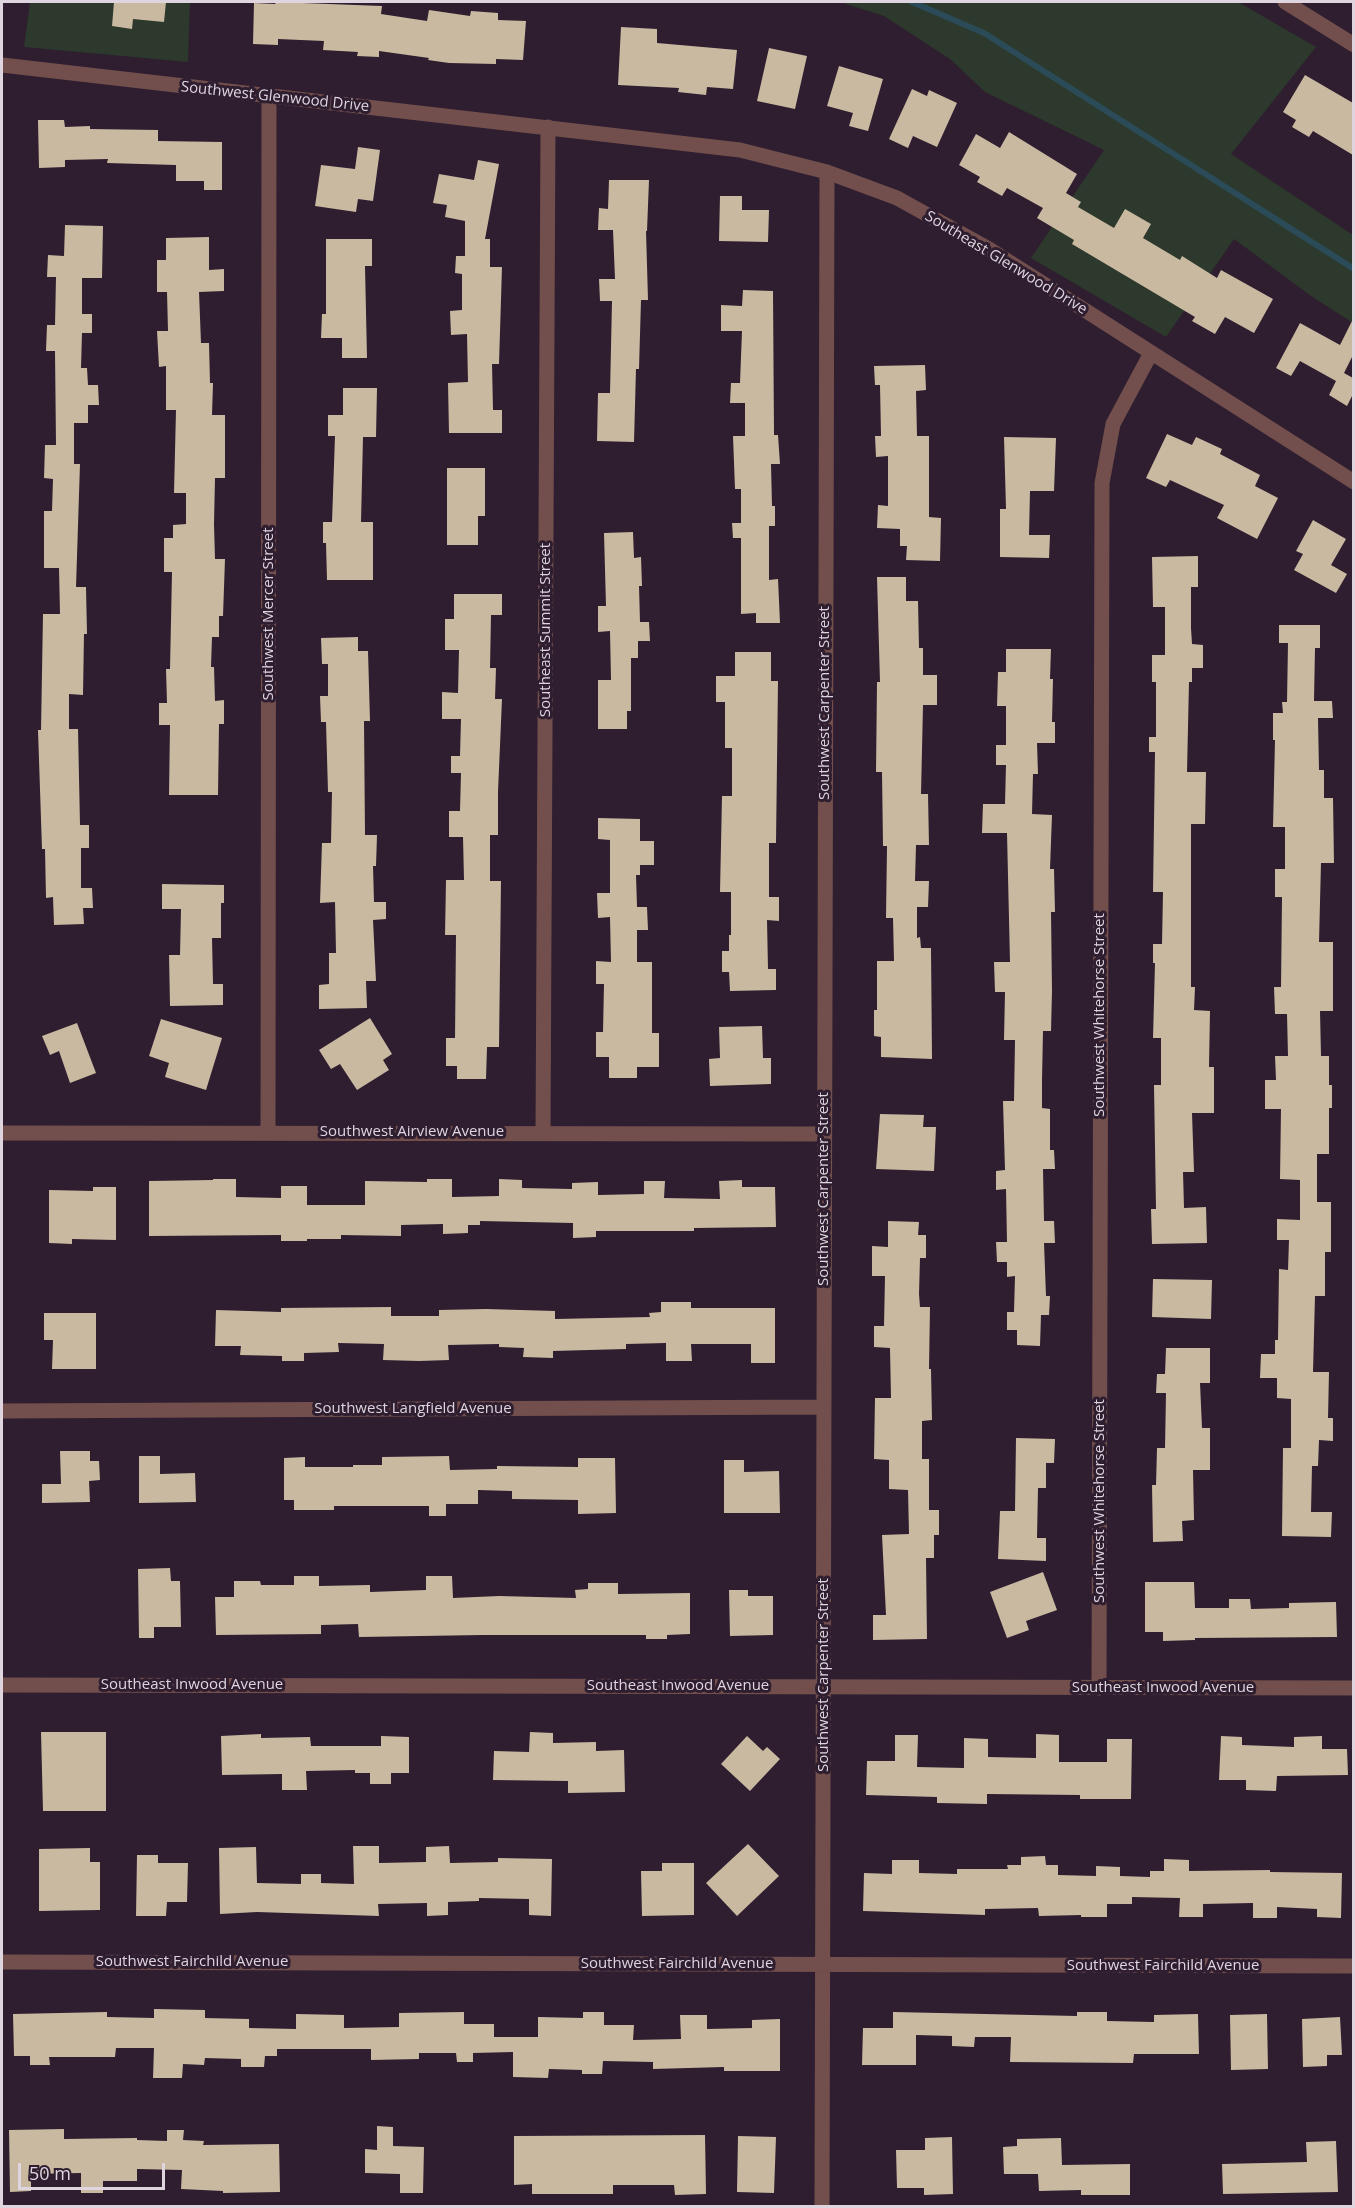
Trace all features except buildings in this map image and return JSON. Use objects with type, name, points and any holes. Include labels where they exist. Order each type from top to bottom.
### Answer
[{"type":"street","points":[[1285,2],[1353,45]]},
{"type":"street","name":"Southwest Glenwood Drive","points":[[2,65],[548,127]]},
{"type":"street","name":"Southwest Mercer Street","points":[[268,1132],[269,97]]},
{"type":"street","name":"Southeast Glenwood Drive","points":[[548,127],[740,150],[827,172],[897,198],[979,243],[1353,482]]},
{"type":"street","name":"Southeast Summit Street","points":[[543,1133],[548,127]]},
{"type":"street","name":"Southwest Carpenter Street","points":[[822,2206],[827,172]]},
{"type":"street","name":"Southwest Whitehorse Street","points":[[1099,1688],[1101,483],[1113,424],[1151,353]]},
{"type":"street","name":"Southwest Airview Avenue","points":[[2,1133],[823,1134]]},
{"type":"street","name":"Southwest Langfield Avenue","points":[[2,1411],[824,1407]]},
{"type":"street","name":"Southeast Inwood Avenue","points":[[2,1685],[1353,1688]]},
{"type":"street","name":"Southwest Fairchild Avenue","points":[[2,1962],[1353,1966]]},
{"type":"green space","points":[[30,2],[190,2],[188,62],[24,47]]},
{"type":"green space","points":[[840,2],[1238,2],[1316,47],[1231,154],[1353,235],[1353,323],[1311,296],[1234,239],[1166,337],[1031,258],[1104,150],[985,92],[950,59],[884,16]]},
{"type":"waterway","points":[[912,2],[984,33],[1354,269]]}]
